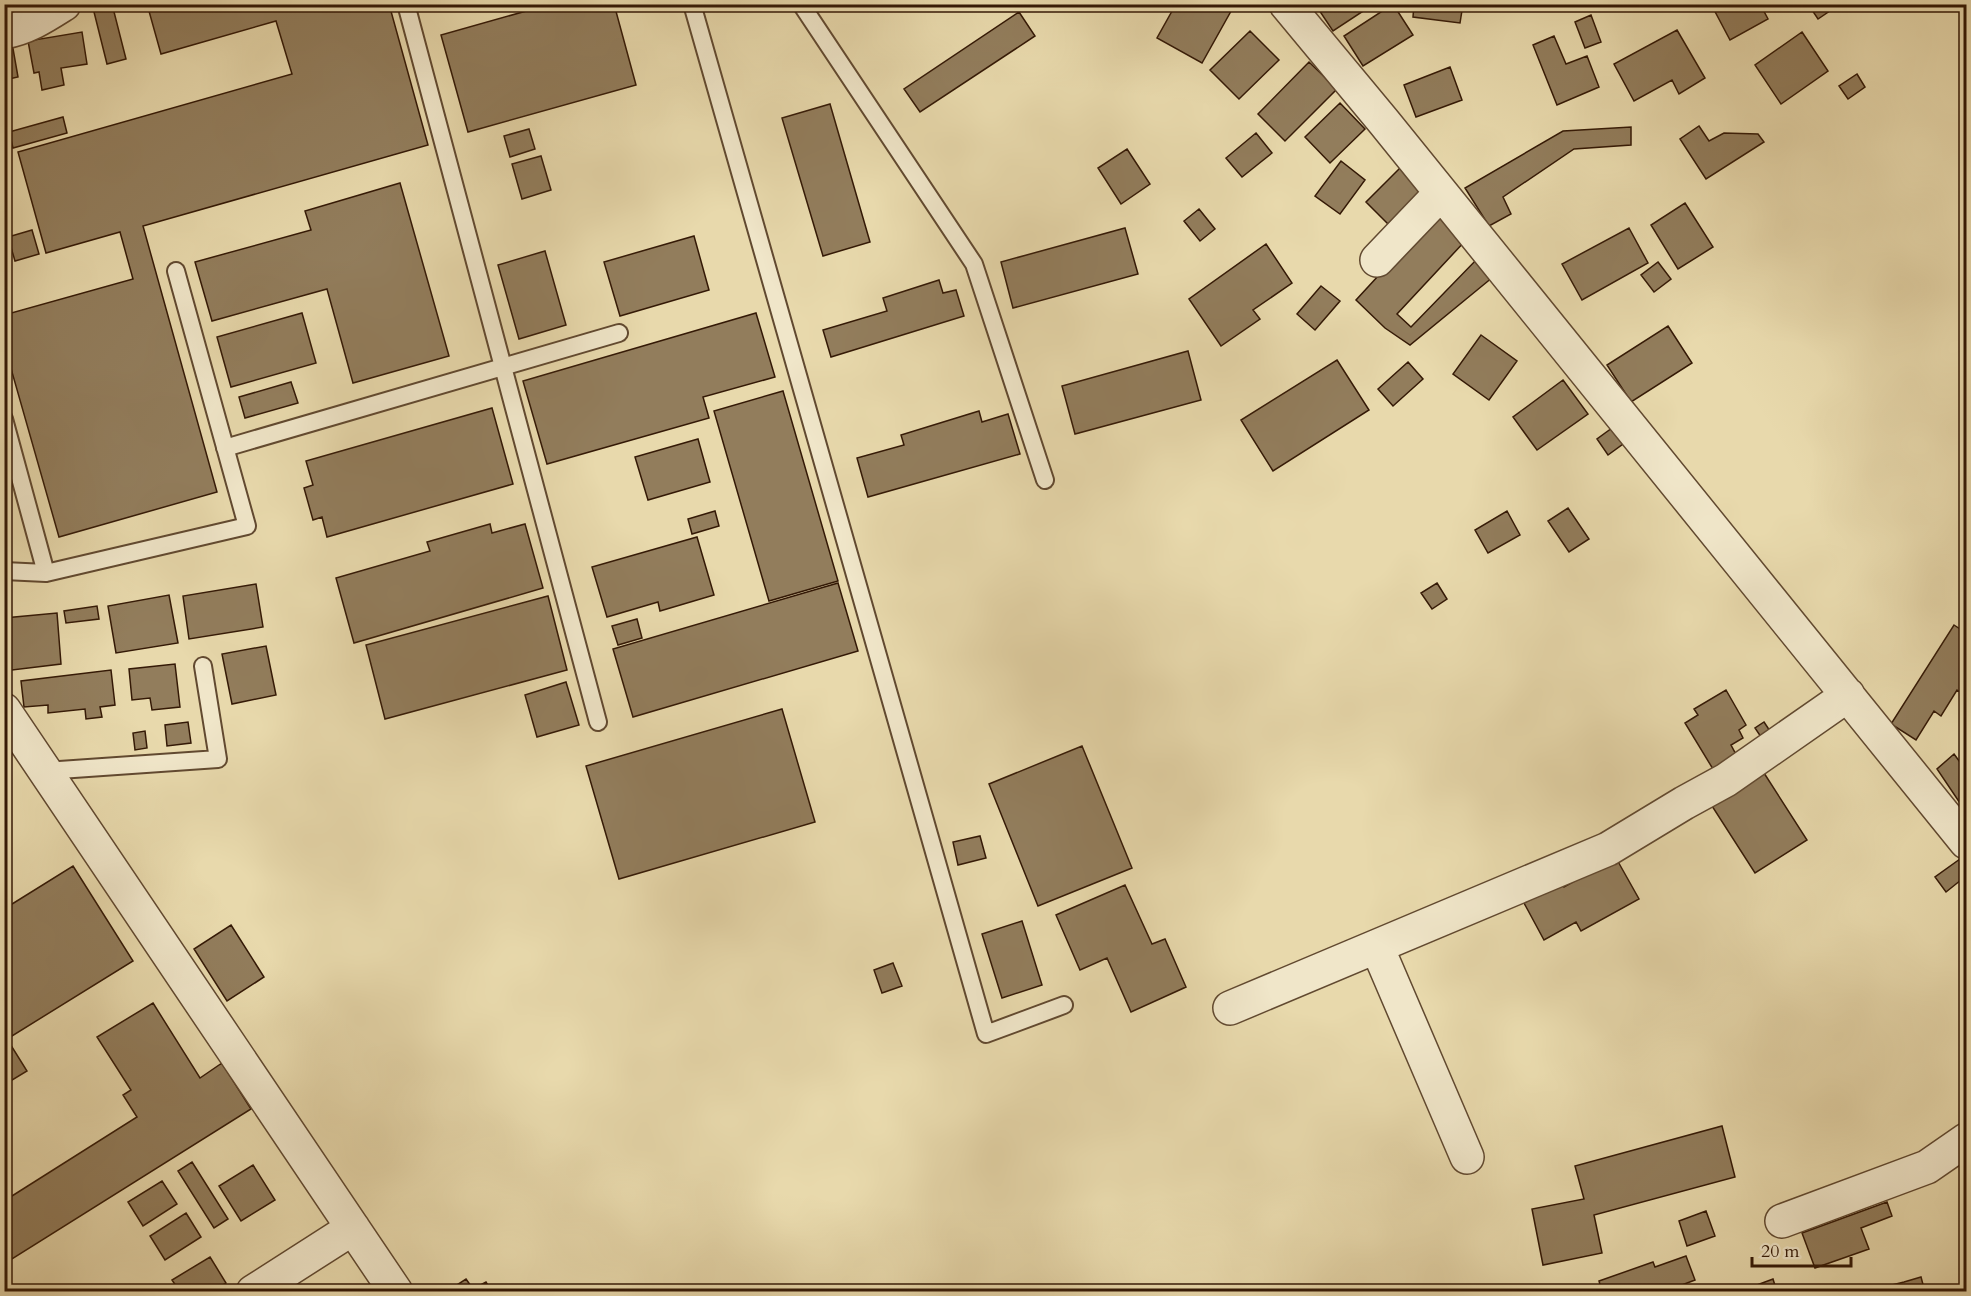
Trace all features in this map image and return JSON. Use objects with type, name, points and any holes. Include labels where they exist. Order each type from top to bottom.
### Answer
[{"type":"street","points":[[4,32],[27,26],[64,4]]},
{"type":"street","points":[[1286,4],[1966,842]]},
{"type":"street","points":[[1377,260],[1441,193]]},
{"type":"street","points":[[1230,1008],[1608,849],[1726,780],[1848,695]]},
{"type":"street","points":[[4,711],[396,1292]]},
{"type":"street","points":[[1377,947],[1467,1157]]},
{"type":"street","points":[[1782,1221],[1927,1167],[1966,1140]]},
{"type":"street","points":[[254,1292],[353,1228]]},
{"type":"lane","points":[[405,4],[598,722]]},
{"type":"lane","points":[[692,4],[986,1034],[1064,1005]]},
{"type":"lane","points":[[801,4],[974,264],[1045,480]]},
{"type":"lane","points":[[4,571],[46,573],[247,526],[176,271]]},
{"type":"lane","points":[[225,448],[619,333]]},
{"type":"lane","points":[[4,419],[46,573]]},
{"type":"lane","points":[[45,771],[218,759],[202,666]]},
{"type":"building","points":[[92,4],[112,4],[126,59],[107,64]]},
{"type":"building","points":[[147,4],[389,4],[428,145],[143,226],[217,492],[59,537],[4,344],[4,315],[133,279],[120,232],[46,253],[18,152],[292,74],[276,21],[161,54]]},
{"type":"building","points":[[551,4],[614,4],[636,85],[468,132],[441,35]]},
{"type":"building","points":[[1176,4],[1235,4],[1202,63],[1157,38]]},
{"type":"building","points":[[1315,4],[1374,4],[1333,31]]},
{"type":"building","points":[[1393,4],[1413,35],[1363,66],[1344,36]]},
{"type":"building","points":[[1414,4],[1463,4],[1460,23],[1413,17]]},
{"type":"building","points":[[1711,4],[1760,4],[1768,19],[1730,40]]},
{"type":"building","points":[[1808,4],[1840,4],[1818,19]]},
{"type":"building","points":[[1019,12],[1035,36],[920,112],[904,89]]},
{"type":"building","points":[[1591,15],[1601,42],[1585,48],[1575,22]]},
{"type":"building","points":[[1677,30],[1705,78],[1679,94],[1672,80],[1634,101],[1614,64]]},
{"type":"building","points":[[1250,31],[1279,60],[1239,99],[1210,70]]},
{"type":"building","points":[[82,32],[87,64],[61,68],[64,85],[42,90],[39,72],[34,73],[28,41]]},
{"type":"building","points":[[1802,32],[1828,71],[1781,104],[1755,65]]},
{"type":"building","points":[[1554,36],[1566,64],[1587,56],[1599,87],[1557,105],[1533,45]]},
{"type":"building","points":[[12,43],[18,77],[4,80],[4,45]]},
{"type":"building","points":[[1309,62],[1337,89],[1285,141],[1258,114]]},
{"type":"building","points":[[1450,67],[1462,100],[1416,117],[1404,85]]},
{"type":"building","points":[[1857,74],[1865,87],[1848,99],[1839,86]]},
{"type":"building","points":[[1340,103],[1365,129],[1330,163],[1305,137]]},
{"type":"building","points":[[830,104],[870,242],[823,256],[782,118]]},
{"type":"building","points":[[63,117],[67,133],[13,148],[9,132]]},
{"type":"building","points":[[1699,126],[1709,141],[1724,133],[1758,134],[1764,142],[1706,179],[1680,139]]},
{"type":"building","points":[[1631,127],[1631,145],[1574,149],[1503,197],[1511,214],[1489,226],[1465,188],[1563,131]]},
{"type":"building","points":[[529,129],[535,149],[510,157],[504,136]]},
{"type":"building","points":[[1256,133],[1272,153],[1242,177],[1226,158]]},
{"type":"building","points":[[1127,149],[1150,184],[1121,204],[1098,168]]},
{"type":"building","points":[[541,156],[551,190],[522,199],[512,164]]},
{"type":"building","points":[[1341,161],[1365,180],[1340,214],[1315,196]]},
{"type":"building","points":[[1402,166],[1426,191],[1390,226],[1366,202]]},
{"type":"building","points":[[400,183],[449,356],[353,383],[327,289],[212,321],[195,262],[311,230],[305,211]]},
{"type":"building","points":[[1685,203],[1713,247],[1678,269],[1651,225]]},
{"type":"building","points":[[1199,209],[1215,229],[1200,241],[1184,221]]},
{"type":"building","points":[[1437,212],[1466,240],[1397,314],[1411,327],[1477,259],[1493,277],[1410,345],[1385,328],[1356,300]]},
{"type":"building","points":[[1125,228],[1138,274],[1013,308],[1001,262]]},
{"type":"building","points":[[1629,228],[1648,263],[1582,300],[1562,264]]},
{"type":"building","points":[[32,230],[39,254],[15,261],[8,237]]},
{"type":"building","points":[[694,236],[709,290],[620,316],[604,262]]},
{"type":"building","points":[[1266,244],[1292,283],[1253,310],[1260,319],[1221,346],[1189,299]]},
{"type":"building","points":[[545,251],[566,325],[519,339],[498,265]]},
{"type":"building","points":[[1658,262],[1671,279],[1654,292],[1641,275]]},
{"type":"building","points":[[939,280],[943,293],[956,290],[964,316],[831,357],[823,330],[887,311],[883,298]]},
{"type":"building","points":[[1321,286],[1340,301],[1315,330],[1297,314]]},
{"type":"building","points":[[302,313],[316,363],[231,387],[217,337]]},
{"type":"building","points":[[756,313],[775,377],[703,397],[709,418],[547,464],[523,381]]},
{"type":"building","points":[[1668,326],[1692,363],[1631,402],[1607,365]]},
{"type":"building","points":[[1481,335],[1517,361],[1489,400],[1453,374]]},
{"type":"building","points":[[1188,351],[1201,400],[1075,434],[1062,386]]},
{"type":"building","points":[[1337,360],[1369,410],[1273,471],[1241,420]]},
{"type":"building","points":[[1408,362],[1423,379],[1393,406],[1378,389]]},
{"type":"building","points":[[1563,380],[1588,414],[1537,450],[1513,417]]},
{"type":"building","points":[[291,382],[298,403],[245,418],[239,397]]},
{"type":"building","points":[[783,391],[838,581],[769,601],[714,411]]},
{"type":"building","points":[[492,408],[513,484],[327,537],[322,517],[313,520],[304,488],[313,485],[306,461]]},
{"type":"building","points":[[979,411],[982,422],[1008,414],[1020,454],[868,497],[857,458],[904,445],[901,435]]},
{"type":"building","points":[[1612,428],[1623,444],[1608,455],[1597,439]]},
{"type":"building","points":[[698,439],[710,482],[648,500],[635,457]]},
{"type":"building","points":[[1568,508],[1589,539],[1569,552],[1548,521]]},
{"type":"building","points":[[715,511],[719,526],[692,534],[688,519]]},
{"type":"building","points":[[1507,511],[1520,535],[1488,553],[1475,530]]},
{"type":"building","points":[[490,524],[492,533],[525,524],[543,588],[354,643],[336,578],[430,551],[427,542]]},
{"type":"building","points":[[697,537],[714,595],[660,611],[658,602],[607,617],[592,567]]},
{"type":"building","points":[[838,583],[858,651],[633,717],[613,649]]},
{"type":"building","points":[[1437,583],[1447,599],[1432,609],[1421,593]]},
{"type":"building","points":[[256,584],[263,627],[189,639],[183,596]]},
{"type":"building","points":[[169,595],[178,643],[116,653],[108,606]]},
{"type":"building","points":[[548,596],[567,670],[385,719],[366,645]]},
{"type":"building","points":[[97,606],[99,619],[66,623],[64,611]]},
{"type":"building","points":[[57,613],[61,664],[4,671],[4,618]]},
{"type":"building","points":[[637,619],[642,638],[618,645],[612,626]]},
{"type":"building","points":[[1954,625],[1966,633],[1966,696],[1957,690],[1941,716],[1934,711],[1916,740],[1891,724]]},
{"type":"building","points":[[266,646],[276,695],[232,704],[222,654]]},
{"type":"building","points":[[175,664],[180,707],[152,710],[150,698],[132,700],[129,669]]},
{"type":"building","points":[[111,670],[115,705],[100,707],[102,717],[86,719],[85,709],[48,713],[48,705],[24,707],[21,681]]},
{"type":"building","points":[[566,682],[579,725],[537,737],[525,695]]},
{"type":"building","points":[[1726,690],[1746,725],[1739,730],[1743,738],[1731,745],[1739,760],[1716,774],[1685,723],[1698,715],[1694,709]]},
{"type":"building","points":[[782,709],[815,822],[619,879],[586,766]]},
{"type":"building","points":[[188,722],[191,743],[167,746],[165,725]]},
{"type":"building","points":[[1764,722],[1774,737],[1765,743],[1755,728]]},
{"type":"building","points":[[145,731],[147,748],[135,750],[133,733]]},
{"type":"building","points":[[1082,746],[1132,868],[1038,906],[989,784]]},
{"type":"building","points":[[1954,754],[1966,768],[1966,812],[1937,769]]},
{"type":"building","points":[[1764,773],[1807,840],[1755,873],[1712,806]]},
{"type":"building","points":[[980,836],[986,858],[958,865],[953,842]]},
{"type":"building","points":[[1616,858],[1639,899],[1581,931],[1576,922],[1544,940],[1524,903],[1562,883],[1564,887]]},
{"type":"building","points":[[1960,859],[1966,868],[1966,876],[1946,892],[1935,877]]},
{"type":"building","points":[[73,866],[133,961],[7,1039],[27,1071],[4,1085],[4,909]]},
{"type":"building","points":[[1125,885],[1152,944],[1165,939],[1186,987],[1131,1012],[1107,958],[1080,970],[1056,915]]},
{"type":"building","points":[[1022,921],[1042,985],[1002,998],[982,934]]},
{"type":"building","points":[[231,925],[264,977],[227,1001],[194,949]]},
{"type":"building","points":[[893,963],[902,986],[882,993],[874,970]]},
{"type":"building","points":[[153,1003],[200,1078],[222,1063],[251,1109],[4,1264],[4,1201],[137,1117],[123,1095],[131,1090],[97,1037]]},
{"type":"building","points":[[1722,1126],[1735,1177],[1594,1215],[1602,1253],[1543,1265],[1532,1209],[1584,1199],[1575,1166]]},
{"type":"building","points":[[192,1162],[228,1219],[214,1228],[178,1171]]},
{"type":"building","points":[[253,1165],[275,1200],[241,1221],[219,1186]]},
{"type":"building","points":[[162,1181],[177,1204],[143,1226],[128,1202]]},
{"type":"building","points":[[1887,1202],[1892,1216],[1861,1228],[1869,1249],[1815,1268],[1802,1233]]},
{"type":"building","points":[[1706,1211],[1715,1236],[1687,1246],[1679,1221]]},
{"type":"building","points":[[186,1213],[201,1237],[165,1260],[150,1236]]},
{"type":"building","points":[[1686,1256],[1695,1280],[1674,1288],[1675,1292],[1602,1292],[1599,1281],[1653,1262],[1655,1267]]},
{"type":"building","points":[[210,1257],[226,1283],[212,1292],[180,1292],[172,1280]]},
{"type":"building","points":[[1921,1277],[1925,1292],[1864,1292],[1904,1282]]},
{"type":"building","points":[[466,1279],[473,1289],[486,1282],[492,1292],[446,1292]]},
{"type":"building","points":[[1773,1279],[1777,1292],[1738,1292]]}]
